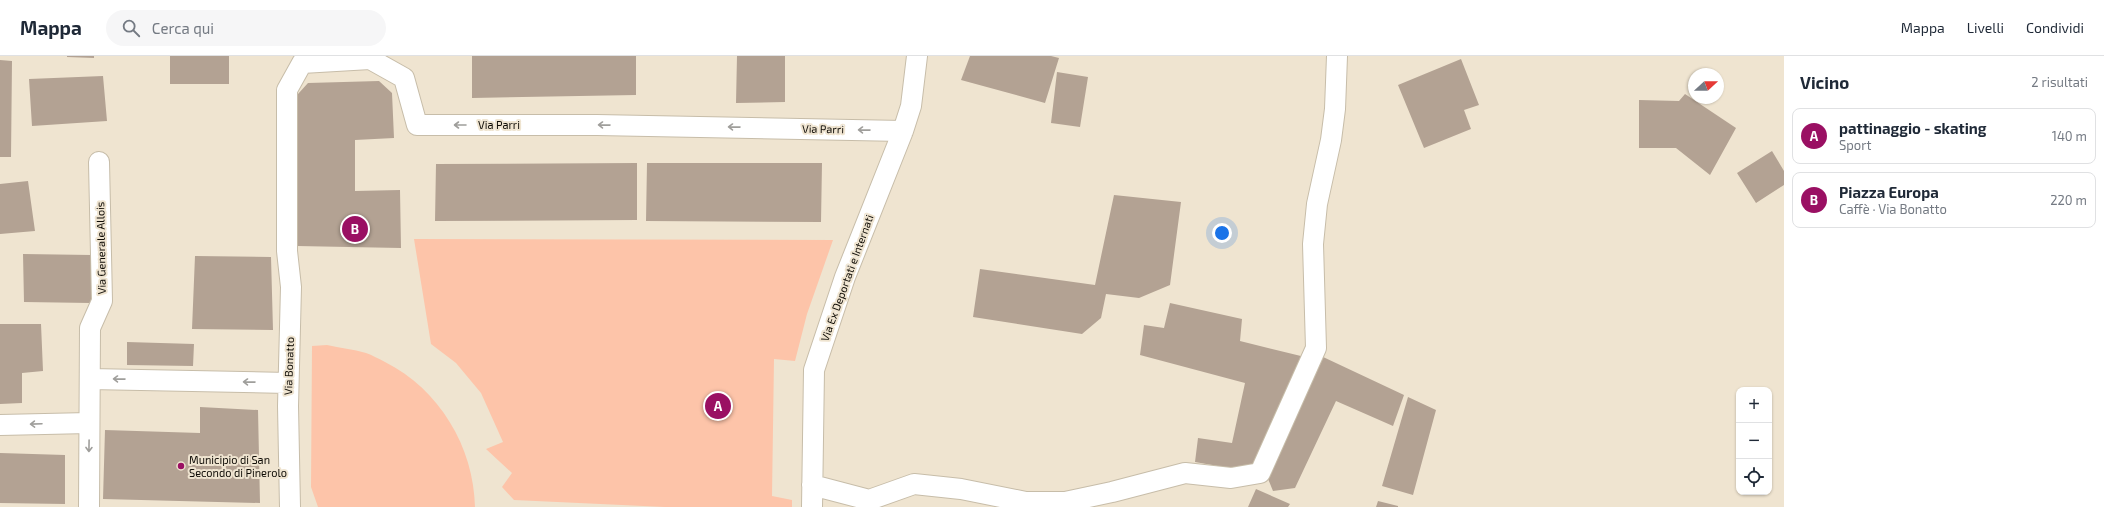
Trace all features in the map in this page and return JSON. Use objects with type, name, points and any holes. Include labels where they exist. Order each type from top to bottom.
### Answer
[{"type":"street","name":"Via Ex Deportati e Internati","points":[[812,507],[814,370],[845,277],[903,131],[911,106],[917,56]]},
{"type":"street","points":[[812,485],[868,503],[914,484],[961,489],[990,501],[1065,502],[1112,492],[1185,473],[1230,478],[1260,473],[1316,348],[1313,244],[1317,204],[1331,140],[1335,109],[1337,56]]},
{"type":"street","name":"Via Parri","points":[[288,226],[287,90],[302,63],[370,59],[404,78],[417,125],[605,125],[903,131]]},
{"type":"street","name":"Via Generale Allois","points":[[88,507],[90,328],[102,301],[99,162]]},
{"type":"street","name":"Via Bonatto","points":[[288,226],[287,251],[291,287],[288,383],[290,507]]},
{"type":"street","points":[[90,379],[288,383]]},
{"type":"street","points":[[0,425],[89,423]]},
{"type":"shaded area","points":[[414,239],[833,240],[807,314],[795,361],[774,359],[772,496],[792,500],[792,507],[665,507],[514,500],[502,487],[512,473],[486,449],[503,442],[481,393],[456,363],[431,344]]},
{"type":"shaded area","points":[[327,345],[356,350],[385,362],[422,388],[437,404],[450,422],[468,463],[473,485],[475,507],[318,507],[311,487],[312,346]]},
{"type":"building","points":[[94,56],[94,58],[67,57]]},
{"type":"building","points":[[170,56],[229,56],[229,84],[170,84]]},
{"type":"building","points":[[472,56],[636,56],[636,95],[472,98]]},
{"type":"building","points":[[737,56],[785,56],[785,102],[736,103]]},
{"type":"building","points":[[970,56],[1051,56],[1059,58],[1045,103],[961,80]]},
{"type":"building","points":[[1461,59],[1479,105],[1464,110],[1471,129],[1424,148],[1398,85]]},
{"type":"building","points":[[0,60],[12,61],[11,157],[0,157]]},
{"type":"building","points":[[1057,72],[1088,77],[1080,127],[1051,123]]},
{"type":"building","points":[[103,76],[107,121],[32,126],[29,79]]},
{"type":"building","points":[[379,81],[392,93],[394,138],[355,140],[355,191],[400,190],[401,248],[297,246],[298,94],[308,83]]},
{"type":"building","points":[[1685,94],[1688,96],[1688,104],[1700,104],[1736,128],[1710,175],[1676,148],[1639,148],[1639,100],[1679,101]]},
{"type":"building","points":[[1772,151],[1784,171],[1784,185],[1756,203],[1737,173]]},
{"type":"building","points":[[637,163],[637,220],[435,221],[436,164]]},
{"type":"building","points":[[647,163],[822,163],[821,222],[646,221]]},
{"type":"building","points":[[28,181],[35,231],[0,234],[0,184]]},
{"type":"building","points":[[1114,195],[1181,202],[1170,285],[1139,298],[1106,294],[1101,318],[1082,334],[973,317],[980,269],[1095,285]]},
{"type":"building","points":[[23,254],[91,255],[91,303],[24,302]]},
{"type":"building","points":[[195,256],[271,257],[273,330],[192,329]]},
{"type":"building","points":[[1170,303],[1242,319],[1240,341],[1305,357],[1257,467],[1229,468],[1195,462],[1198,438],[1232,443],[1245,383],[1140,355],[1144,325],[1164,328]]},
{"type":"building","points":[[0,324],[41,324],[43,371],[22,373],[22,403],[0,404]]},
{"type":"building","points":[[127,342],[194,344],[193,366],[127,365]]},
{"type":"building","points":[[1321,356],[1404,395],[1393,426],[1336,401],[1295,488],[1273,491],[1266,474]]},
{"type":"building","points":[[1408,397],[1436,410],[1413,495],[1382,486]]},
{"type":"building","name":"Municipio di San Secondo di Pinerolo","points":[[200,407],[258,410],[260,503],[103,499],[105,430],[200,433]]},
{"type":"building","points":[[0,453],[65,455],[65,504],[0,503]]},
{"type":"building","points":[[1256,489],[1290,504],[1288,507],[1248,507]]},
{"type":"building","points":[[1378,501],[1398,506],[1398,507],[1376,507]]},
{"type":"place","name":"Piazza Europa","points":[[355,229]]},
{"type":"place","name":"pattinaggio - skating","points":[[718,406]]},
{"type":"place","name":"Municipio di San Secondo di Pinerolo","points":[[181,466]]}]
